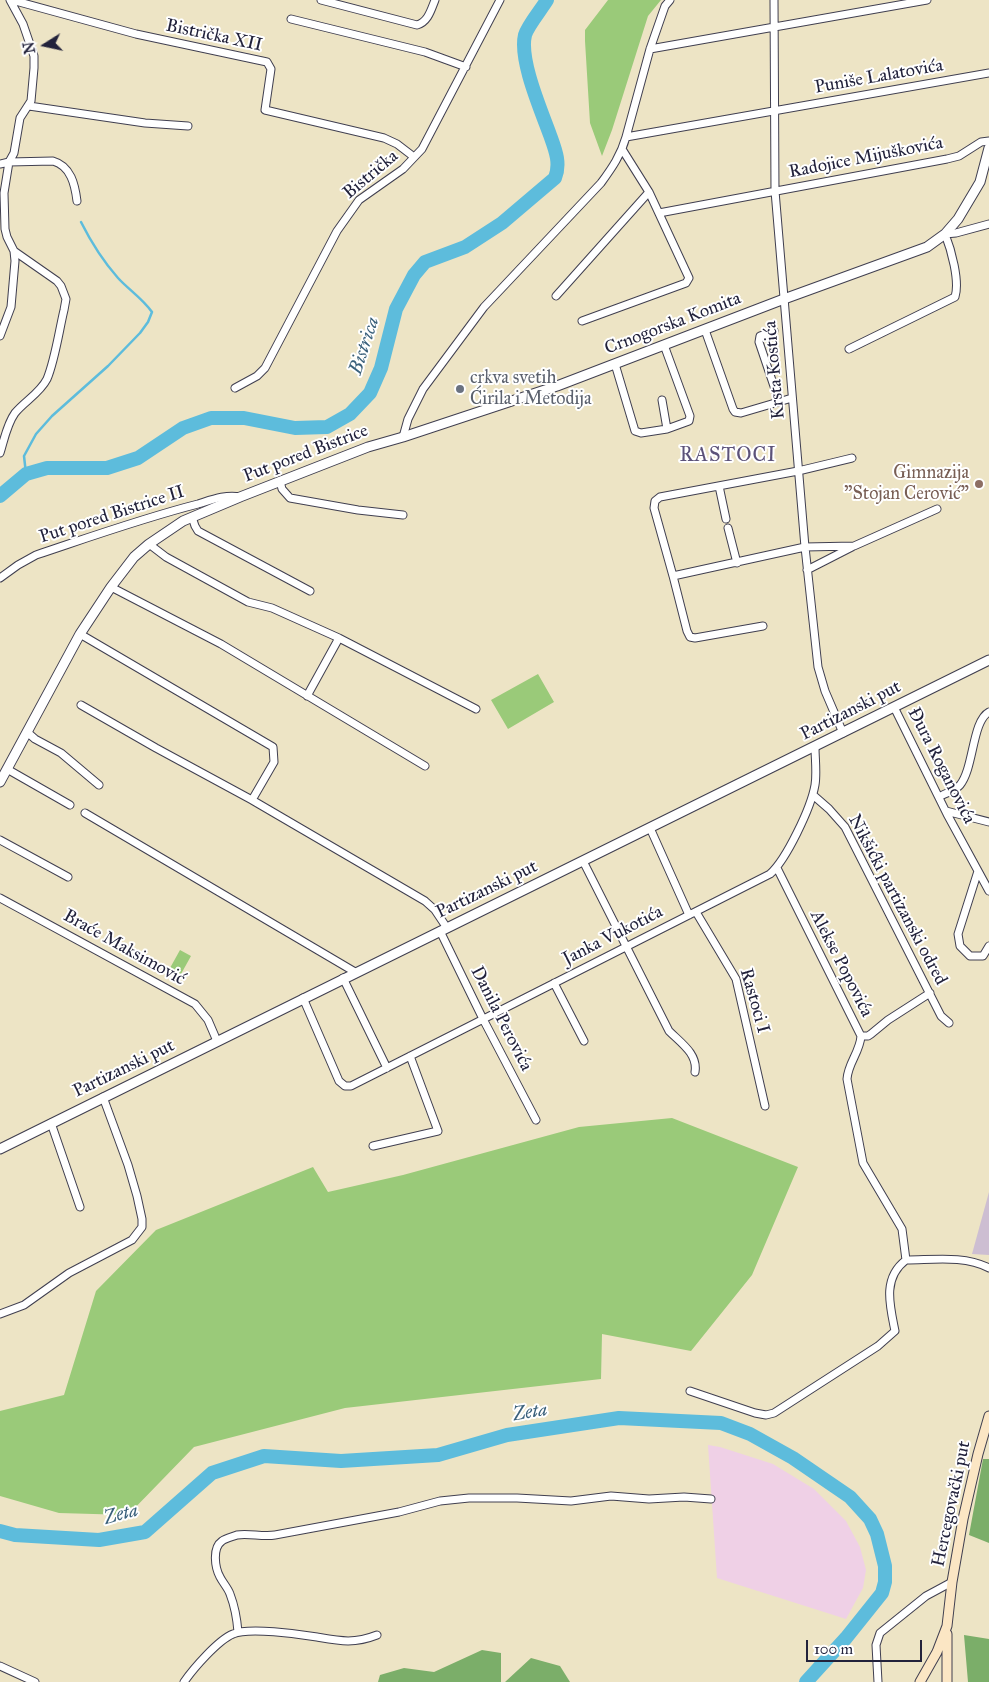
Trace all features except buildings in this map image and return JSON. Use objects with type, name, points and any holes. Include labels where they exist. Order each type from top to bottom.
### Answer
[{"type":"main road","name":"Hercegovački put","points":[[952,1582],[968,1497],[989,1416]]},
{"type":"main road","points":[[947,1682],[947,1626],[952,1582]]},
{"type":"main road","points":[[920,1682],[937,1652],[947,1626]]},
{"type":"street","points":[[0,336],[11,307],[15,261],[14,251],[5,229],[4,193],[20,118],[31,101],[34,56],[23,24],[11,0]]},
{"type":"street","name":"Bistrička XII","points":[[11,0],[136,34],[267,62],[271,69],[265,110],[384,138],[397,144],[414,157]]},
{"type":"street","points":[[321,0],[416,25],[428,18],[435,0]]},
{"type":"street","name":"Bistrička","points":[[235,388],[257,376],[265,368],[337,231],[359,200],[403,169],[422,149],[466,67],[498,0]]},
{"type":"street","points":[[403,437],[408,419],[423,389],[484,307],[601,183],[614,165],[626,137],[650,49],[665,6],[670,0]]},
{"type":"street","name":"Krsta Kostića","points":[[774,0],[776,191],[807,570],[818,667],[825,692],[843,733]]},
{"type":"street","points":[[650,49],[928,0]]},
{"type":"street","points":[[291,19],[425,52],[466,67]]},
{"type":"street","name":"Puniše Lalatovića","points":[[626,137],[989,73]]},
{"type":"street","points":[[29,106],[145,123],[188,126]]},
{"type":"street","name":"Radojice Mijuškovića","points":[[659,213],[947,159],[959,156],[981,142],[989,141]]},
{"type":"street","name":"Crnogorska Komita","points":[[403,437],[548,389],[927,247],[945,234],[958,219],[980,182],[989,148]]},
{"type":"street","points":[[582,321],[688,281],[688,276],[649,192],[622,149]]},
{"type":"street","points":[[0,164],[10,162],[59,162],[74,183],[77,201]]},
{"type":"street","points":[[556,296],[649,192]]},
{"type":"street","points":[[849,349],[955,297],[957,288],[950,247],[945,234],[989,224]]},
{"type":"street","points":[[0,453],[14,414],[31,399],[47,379],[66,299],[57,281],[14,251]]},
{"type":"street","points":[[705,330],[732,410],[741,413],[792,398]]},
{"type":"street","points":[[774,331],[760,336],[759,342],[779,401]]},
{"type":"street","points":[[615,364],[635,431],[640,434],[667,429],[688,422],[690,416],[664,345]]},
{"type":"street","points":[[662,400],[667,429]]},
{"type":"street","name":"Put pored Bistrice","points":[[0,782],[80,634],[129,562],[149,544],[192,517],[368,447],[403,437]]},
{"type":"street","points":[[763,626],[695,638],[690,637],[654,508],[655,501],[660,498],[798,471],[852,458]]},
{"type":"street","points":[[280,481],[282,489],[290,498],[358,510],[403,515]]},
{"type":"street","points":[[719,486],[726,519]]},
{"type":"street","name":"Put pored Bistrice II","points":[[0,578],[36,555],[178,509],[233,495],[240,497]]},
{"type":"street","points":[[178,509],[183,521]]},
{"type":"street","points":[[807,570],[854,546],[937,509]]},
{"type":"street","points":[[192,517],[194,526],[198,531],[310,591]]},
{"type":"street","points":[[728,528],[737,563]]},
{"type":"street","points":[[149,544],[166,557],[248,602],[272,608],[339,638],[476,710]]},
{"type":"street","points":[[673,576],[805,547],[854,546]]},
{"type":"street","points":[[111,587],[221,644],[425,766]]},
{"type":"street","points":[[80,634],[273,747],[274,762],[252,800]]},
{"type":"street","points":[[307,696],[339,638]]},
{"type":"street","name":"Partizanski put","points":[[0,1149],[217,1040],[444,930],[989,660]]},
{"type":"street","name":"Danila Perovića","points":[[81,705],[252,800],[425,901],[434,910],[483,1019],[536,1120]]},
{"type":"street","name":"Đura Roganovića","points":[[894,707],[938,797],[989,891]]},
{"type":"street","points":[[938,797],[956,789],[960,785],[974,748],[981,719],[989,712]]},
{"type":"street","points":[[27,732],[35,739],[61,753],[99,785]]},
{"type":"street","name":"Janka Vukotića","points":[[303,998],[339,1082],[345,1086],[350,1086],[387,1068],[762,879],[777,868],[813,796],[816,783],[815,746]]},
{"type":"street","points":[[7,770],[70,805]]},
{"type":"street","name":"Nikšićki partizanski odred","points":[[813,796],[829,809],[845,827],[941,1016],[949,1023]]},
{"type":"street","points":[[946,812],[989,822]]},
{"type":"street","points":[[85,813],[355,972]]},
{"type":"street","points":[[650,828],[688,915]]},
{"type":"street","points":[[0,840],[68,877]]},
{"type":"street","points":[[582,861],[669,1031],[691,1053],[696,1064],[695,1072]]},
{"type":"street","name":"Alekse Popovića","points":[[777,868],[861,1036],[860,1046],[849,1068],[847,1079],[863,1162],[902,1229],[906,1260]]},
{"type":"street","points":[[978,872],[960,922],[958,934],[960,946],[970,956],[983,956],[989,946]]},
{"type":"street","name":"Braće Maksimović","points":[[0,898],[195,1004],[208,1020],[217,1040]]},
{"type":"street","name":"Rastoci I","points":[[696,912],[736,979],[765,1106]]},
{"type":"street","points":[[343,978],[387,1068]]},
{"type":"street","points":[[554,983],[584,1041]]},
{"type":"street","points":[[861,1036],[872,1034],[888,1020],[930,993]]},
{"type":"street","points":[[373,1146],[438,1131],[410,1056]]},
{"type":"street","points":[[0,1314],[24,1304],[69,1273],[132,1240],[142,1227],[138,1196],[103,1097]]},
{"type":"street","points":[[51,1123],[80,1208]]},
{"type":"street","points":[[690,1391],[755,1413],[766,1415],[774,1413],[878,1346],[895,1331],[888,1300],[889,1291],[896,1271],[906,1260],[965,1260],[989,1268]]},
{"type":"street","points":[[238,1632],[233,1602],[216,1567],[218,1545],[223,1540],[229,1538],[240,1535],[265,1537],[399,1512],[440,1501],[469,1498],[571,1501],[611,1496],[649,1499],[711,1498]]},
{"type":"street","name":"Hercegovački put","points":[[878,1682],[876,1645],[880,1633],[926,1596],[952,1582]]},
{"type":"street","points":[[184,1682],[194,1667],[227,1637],[238,1632],[299,1635],[342,1641],[363,1641],[377,1635]]},
{"type":"street","points":[[0,1666],[35,1682]]},
{"type":"shaded area","points":[[989,1192],[989,1255],[972,1254]]},
{"type":"shaded area","points":[[708,1445],[773,1464],[814,1489],[846,1521],[860,1547],[866,1570],[863,1588],[846,1619],[717,1578]]},
{"type":"green space","points":[[608,0],[661,0],[648,16],[602,156],[590,123],[585,30]]},
{"type":"green space","points":[[538,674],[554,702],[508,729],[491,700]]},
{"type":"green space","points":[[180,950],[191,956],[181,974],[170,968]]},
{"type":"green space","points":[[672,1118],[798,1167],[752,1275],[691,1351],[602,1334],[601,1379],[345,1408],[194,1447],[128,1515],[59,1513],[0,1496],[0,1411],[64,1395],[96,1291],[156,1230],[313,1167],[328,1192],[403,1175],[579,1127]]},
{"type":"green space","points":[[983,1459],[989,1459],[989,1543],[969,1535]]},
{"type":"green space","points":[[964,1635],[989,1639],[989,1682],[968,1682]]},
{"type":"green space","points":[[482,1650],[501,1653],[501,1682],[378,1682],[380,1675],[404,1668],[434,1672]]},
{"type":"green space","points":[[531,1658],[560,1666],[570,1682],[505,1682]]},
{"type":"waterway","name":"Bistrica","points":[[0,496],[26,474],[47,468],[107,468],[138,458],[183,428],[211,418],[244,418],[295,428],[327,427],[350,414],[370,393],[381,368],[396,309],[414,275],[425,262],[465,247],[502,223],[555,178],[557,156],[532,85],[525,58],[524,45],[527,31],[547,0]]},
{"type":"waterway","points":[[26,474],[24,456],[36,434],[52,416],[108,366],[140,333],[152,312],[113,272],[81,222]]},
{"type":"waterway","name":"Zeta","points":[[0,1531],[15,1535],[99,1540],[145,1532],[212,1473],[264,1456],[341,1461],[438,1455],[507,1435],[619,1418],[721,1423],[750,1434],[793,1458],[850,1497],[870,1519],[877,1534],[885,1566],[885,1582],[882,1593],[846,1638],[806,1682]]},
{"type":"place","name":"crkva svetih Ćirila i Metodija","points":[[460,389]]},
{"type":"place","name":"Gimnazija \"Stojan Cerović\"","points":[[979,484]]},
{"type":"district","name":"RASTOCI","points":[[728,456]]}]
